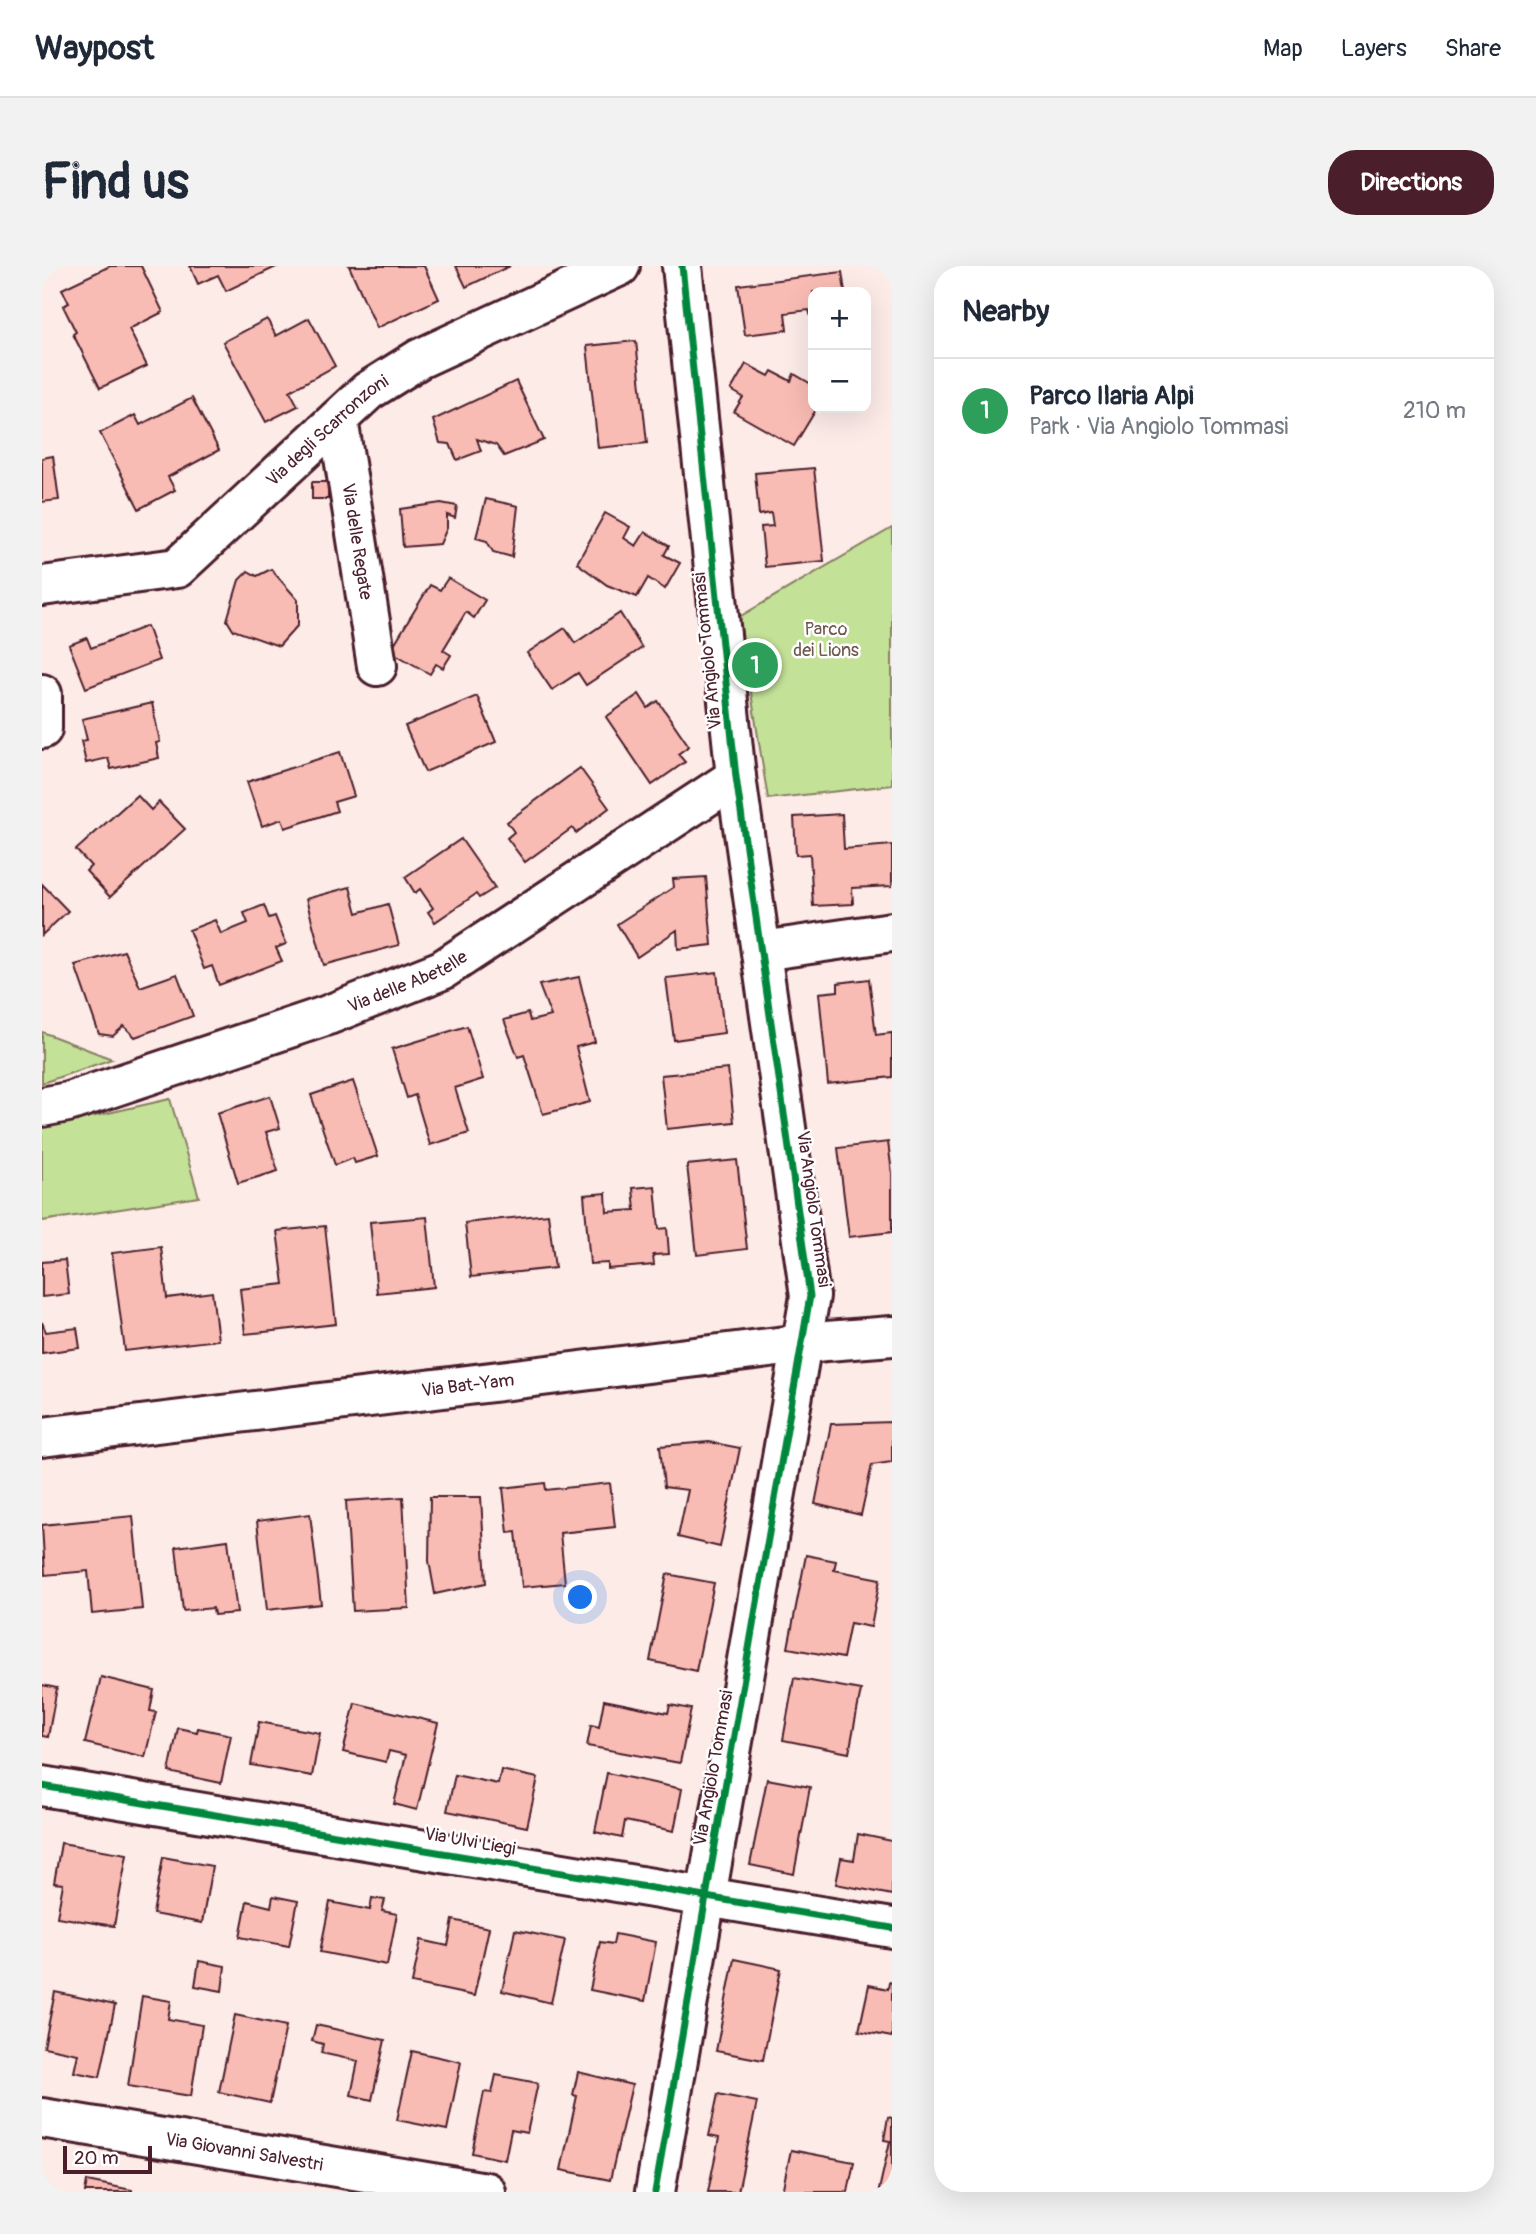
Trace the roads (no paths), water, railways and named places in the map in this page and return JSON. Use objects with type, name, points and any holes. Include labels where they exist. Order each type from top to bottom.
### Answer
[{"type":"street","name":"Via degli Scarronzoni","points":[[42,586],[177,568],[338,419],[362,381],[419,359],[620,266]]},
{"type":"street","name":"Via Angiolo Tommasi","points":[[656,2192],[804,1344],[810,1296],[736,777],[682,266]]},
{"type":"street","name":"Via delle Regate","points":[[338,419],[377,666]]},
{"type":"street","points":[[42,694],[42,729]]},
{"type":"street","name":"Via delle Abetelle","points":[[42,1107],[68,1102],[328,1015],[442,970],[736,777]]},
{"type":"street","points":[[762,951],[892,932]]},
{"type":"street","name":"Via Bat-Yam","points":[[42,1437],[804,1344],[892,1336]]},
{"type":"street","name":"Via Ulvi Liegi","points":[[42,1786],[892,1928]]},
{"type":"street","name":"Via Giovanni Salvestri","points":[[42,2119],[486,2192]]},
{"type":"place","name":"Parco Ilaria Alpi","points":[[755,665]]},
{"type":"park label","name":"Parco dei Lions","points":[[826,639]]}]
